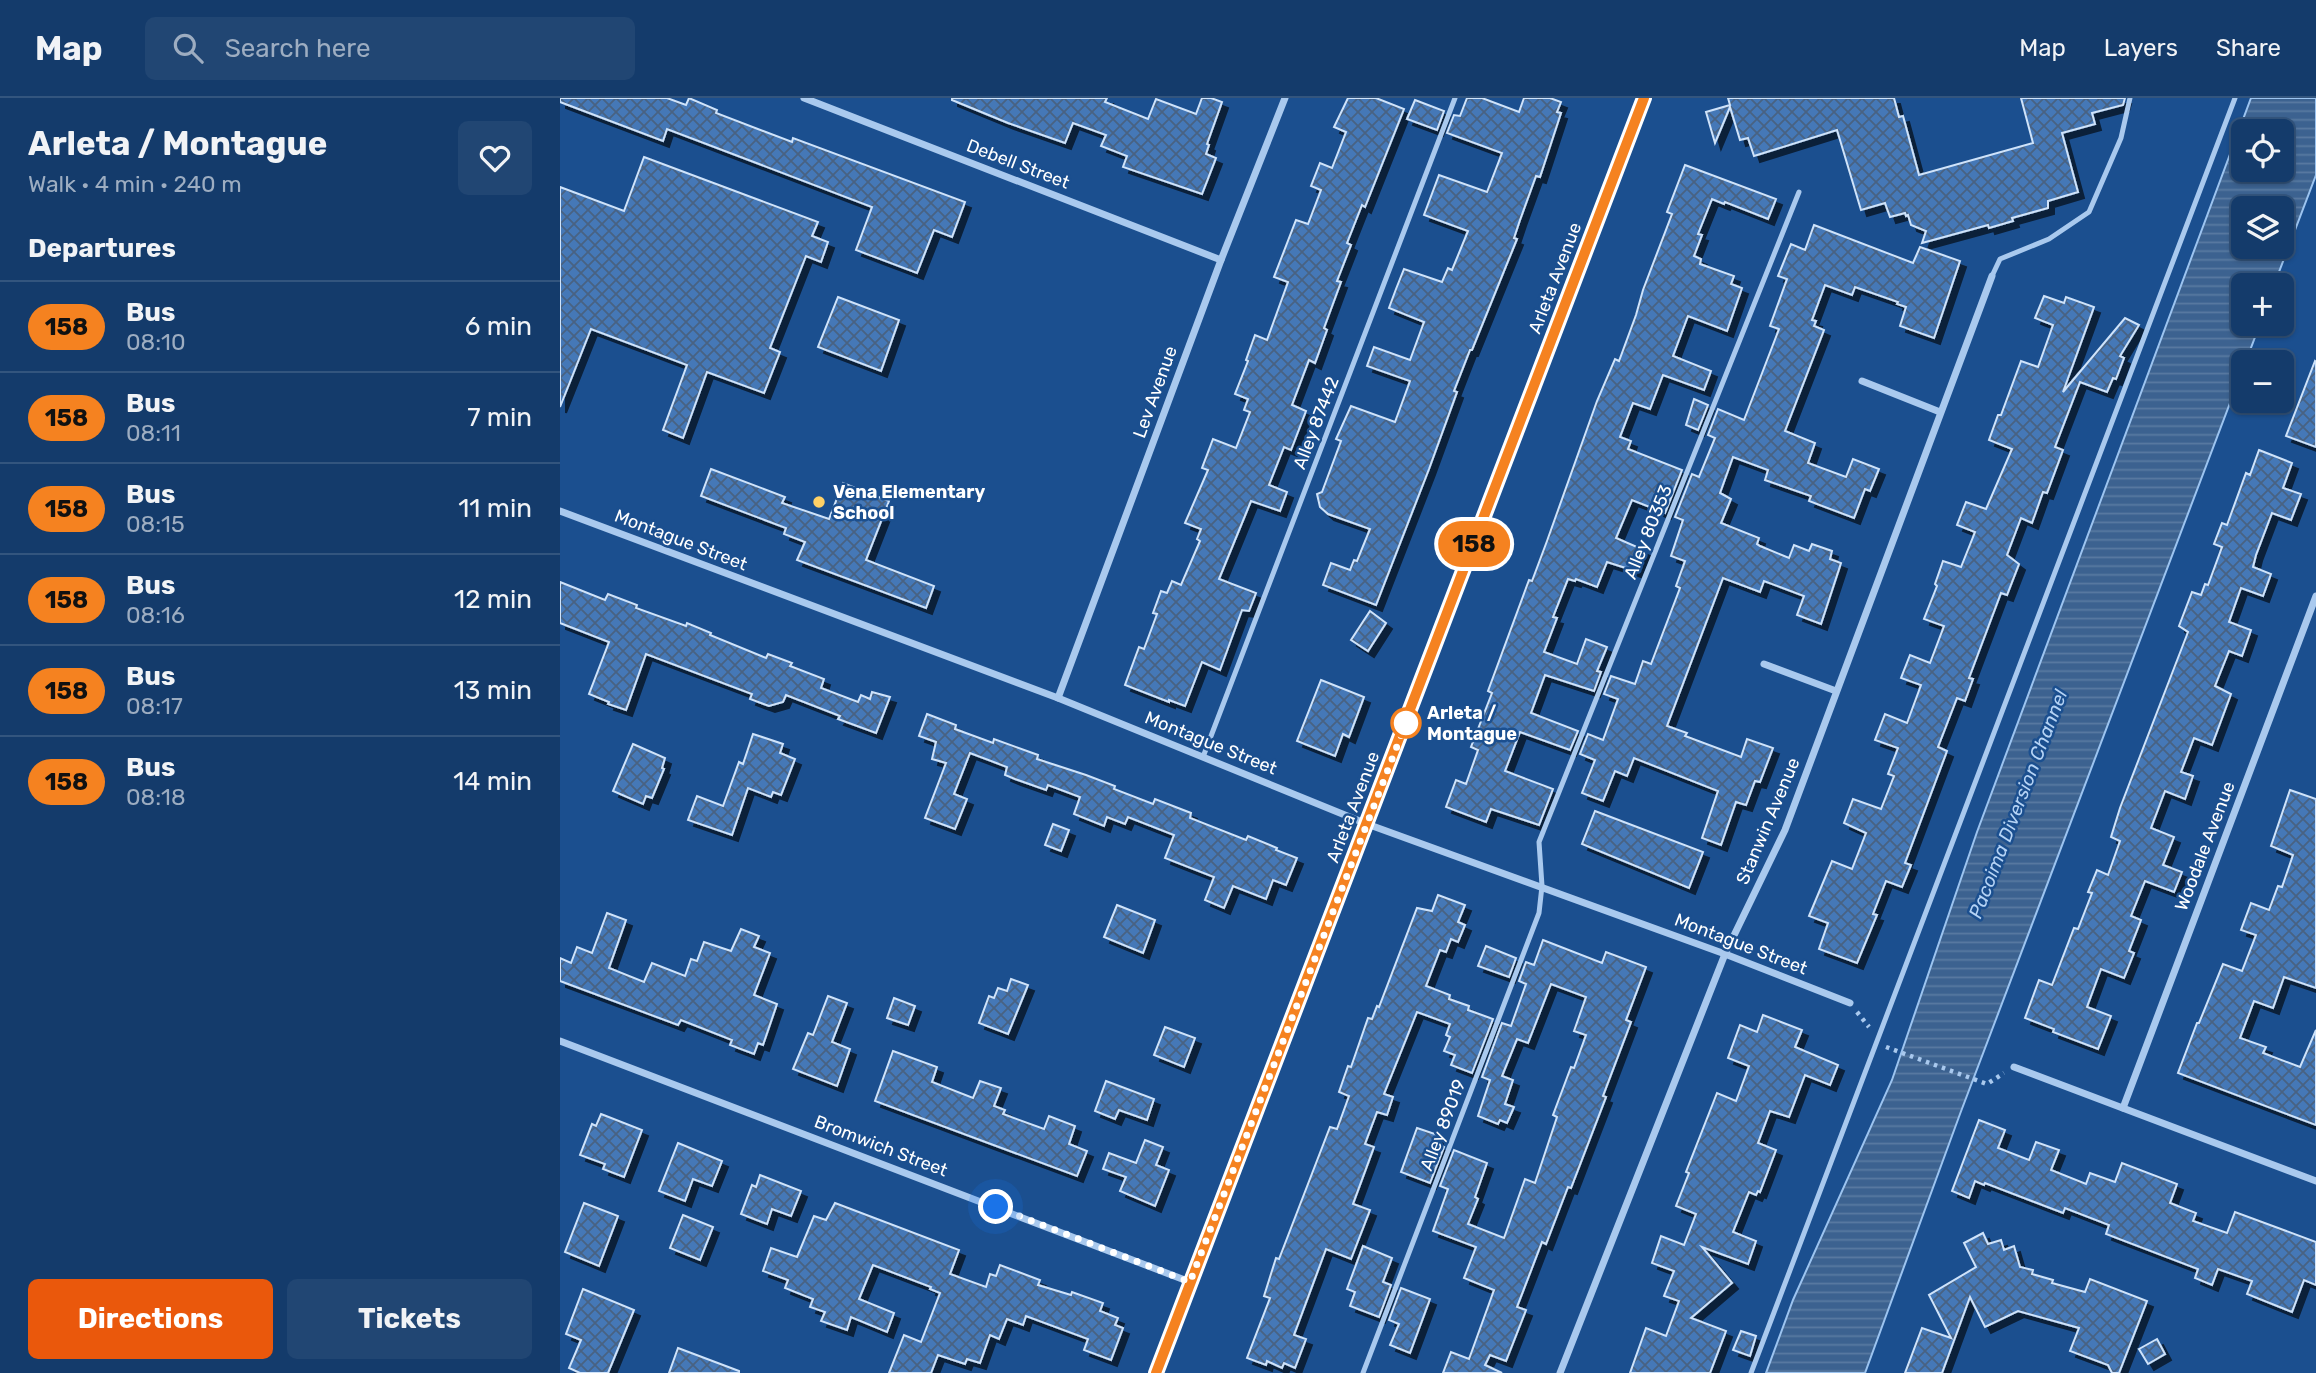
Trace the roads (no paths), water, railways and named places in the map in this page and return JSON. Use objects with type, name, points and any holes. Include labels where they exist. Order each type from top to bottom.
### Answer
[{"type":"main road","name":"Arleta Avenue","points":[[1156,1373],[1644,98]]},
{"type":"street","name":"Debell Street","points":[[804,98],[1221,260]]},
{"type":"street","name":"Lev Avenue","points":[[1058,698],[1221,260],[1285,98]]},
{"type":"street","name":"Stanwin Avenue","points":[[1560,1373],[1725,954],[1785,830],[1992,276]]},
{"type":"street","points":[[1862,380],[1940,412]]},
{"type":"street","name":"Montague Street","points":[[560,511],[1058,698],[1367,824],[1542,886],[1850,1003]]},
{"type":"street","name":"Woodale Avenue","points":[[2123,1108],[2316,596]]},
{"type":"street","points":[[1764,664],[1836,691]]},
{"type":"street","name":"Bromwich Street","points":[[560,1041],[1190,1282]]},
{"type":"street","points":[[2014,1067],[2316,1181]]},
{"type":"lane","name":"Alley 87442","points":[[1203,757],[1455,98]]},
{"type":"lane","points":[[1992,276],[2000,259],[2049,239],[2089,212],[2121,138],[2130,98]]},
{"type":"lane","points":[[1751,1373],[2235,98]]},
{"type":"lane","name":"Alley 80353","points":[[1542,886],[1539,842],[1799,192]]},
{"type":"lane","name":"Alley 89019","points":[[1363,1373],[1539,913],[1542,886]]},
{"type":"water","name":"Pacoima Diversion Channel","points":[[2251,98],[2316,98],[2316,175],[2294,233],[2294,196],[2231,196],[2231,259],[2284,259],[2279,273],[2231,273],[2231,336],[2255,336],[2250,350],[2231,350],[2231,400],[1960,1114],[1865,1373],[1766,1373],[1793,1300],[1892,1080],[1977,832],[2231,152],[2231,182],[2294,182],[2294,119],[2243,119]]},
{"type":"place","name":"Vena Elementary School","points":[[819,502]]},
{"type":"place","name":"Arleta / Montague","points":[[1406,723]]}]
